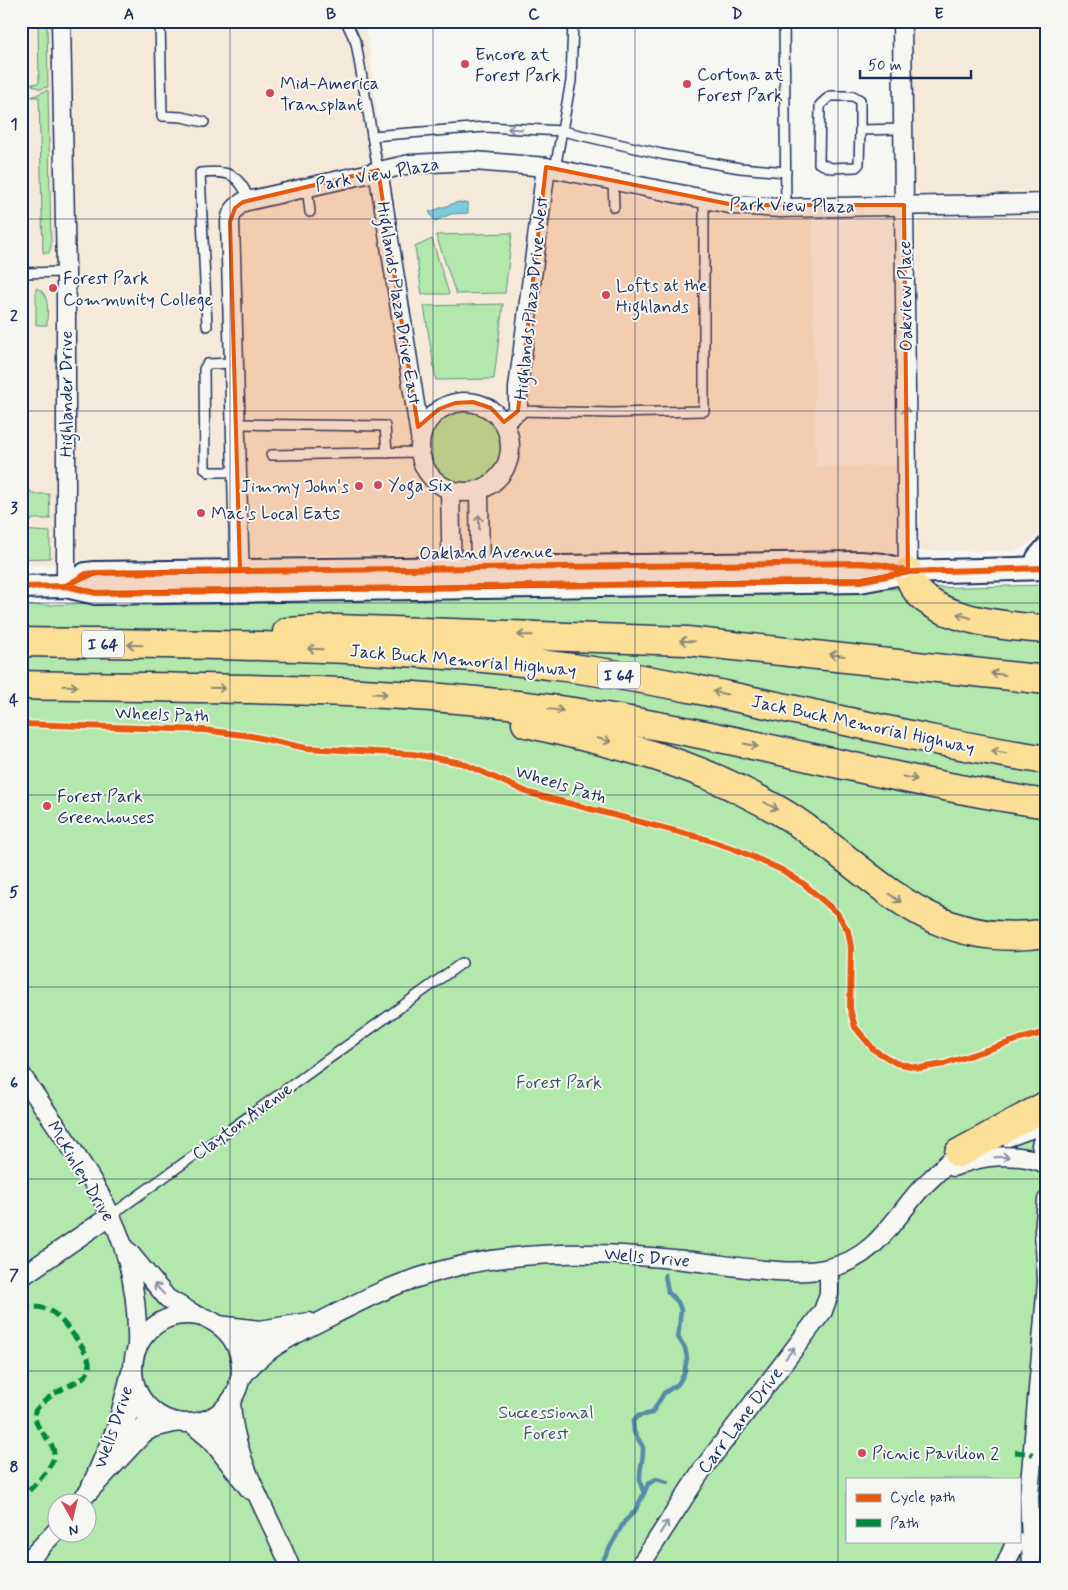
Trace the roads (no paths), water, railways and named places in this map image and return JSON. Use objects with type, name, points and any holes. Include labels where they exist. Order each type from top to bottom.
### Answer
[{"type":"main road","points":[[908,572],[917,592],[944,608],[1002,626],[1047,628]]},
{"type":"main road","points":[[184,646],[293,631],[336,629],[638,638],[736,644],[1047,680]]},
{"type":"main road","name":"Jack Buck Memorial Highway","points":[[21,642],[418,653],[575,669],[724,694],[986,750],[1047,760]]},
{"type":"main road","points":[[21,685],[335,692],[456,699],[597,716],[1047,804]]},
{"type":"main road","points":[[456,699],[508,718],[636,750],[739,789],[794,820],[913,910],[959,930],[999,936],[1047,933]]},
{"type":"main road","points":[[976,933],[1047,918]]},
{"type":"main road","points":[[959,1153],[1047,1105]]},
{"type":"street","name":"Highlander Drive","points":[[61,21],[66,272],[66,586]]},
{"type":"street","name":"Oakview Place","points":[[902,21],[908,572]]},
{"type":"street","name":"Park View Plaza","points":[[240,581],[230,214],[235,208],[250,200],[378,170],[444,161],[503,162],[550,168],[704,201],[786,208],[1047,203]]},
{"type":"street","name":"Highlands Plaza Drive West","points":[[504,422],[518,411],[518,388],[550,168]]},
{"type":"street","name":"Highlands Plaza Drive East","points":[[378,170],[419,444]]},
{"type":"street","points":[[473,402],[490,408],[504,422],[510,440],[509,457],[503,473],[492,484],[479,491],[450,490],[435,482],[424,468],[419,444],[428,419],[439,409],[455,403],[473,402]]},
{"type":"street","points":[[450,490],[452,578]]},
{"type":"street","points":[[479,491],[480,577]]},
{"type":"street","points":[[1041,568],[1038,558],[1047,548]]},
{"type":"street","name":"Oakland Avenue","points":[[21,587],[66,586],[77,578],[95,573],[240,581],[452,578],[860,563],[883,565],[908,572],[1041,568]]},
{"type":"street","name":"McKinley Drive","points":[[21,1074],[96,1191],[122,1243],[135,1297],[135,1355]]},
{"type":"street","name":"Wells Drive","points":[[239,1381],[252,1364],[267,1351],[327,1318],[386,1289],[418,1277],[486,1261],[577,1252],[785,1270],[829,1269],[853,1260],[880,1240],[916,1194],[959,1153],[1047,1123]]},
{"type":"street","points":[[1046,1165],[1041,1145],[1047,1128]]},
{"type":"street","name":"Wells Drive","points":[[938,1172],[956,1165],[998,1156],[1026,1158],[1046,1165]]},
{"type":"street","points":[[1032,1569],[1029,1496],[1047,1281],[1044,1231],[1047,1200]]},
{"type":"street","name":"Clayton Avenue","points":[[21,1277],[110,1216]]},
{"type":"street","name":"McKinley Drive","points":[[122,1243],[146,1275],[168,1298],[199,1316]]},
{"type":"street","name":"Carr Lane Drive","points":[[638,1569],[702,1470],[823,1311],[829,1294],[829,1269]]},
{"type":"street","points":[[184,1422],[206,1419],[220,1411],[231,1400],[239,1381],[241,1368],[237,1349],[229,1336],[218,1325],[199,1316],[180,1316],[164,1320],[149,1330],[135,1355],[135,1384],[144,1402],[159,1415],[184,1422],[212,1442],[264,1508]]},
{"type":"street","name":"Wells Drive","points":[[218,1325],[266,1330],[327,1318]]},
{"type":"street","name":"Wells Drive","points":[[86,1492],[120,1418],[135,1355]]},
{"type":"street","points":[[231,1400],[236,1439],[291,1569]]},
{"type":"street","name":"Wells Drive","points":[[89,1492],[144,1434],[153,1428],[184,1422]]},
{"type":"street","points":[[1020,1528],[1029,1496]]},
{"type":"street","points":[[21,1568],[48,1540]]},
{"type":"street","points":[[1004,1569],[1016,1542]]},
{"type":"lane","points":[[160,21],[162,116],[182,117],[204,122]]},
{"type":"lane","points":[[346,21],[356,43],[378,170]]},
{"type":"lane","points":[[550,168],[563,131],[571,81],[573,21]]},
{"type":"lane","points":[[784,21],[786,208]]},
{"type":"lane","points":[[830,96],[853,96],[860,100],[860,130],[859,164],[856,167],[831,168],[819,163],[820,105],[825,99],[830,96]]},
{"type":"lane","points":[[372,136],[485,127],[563,131],[661,154],[740,168],[786,172]]},
{"type":"lane","points":[[860,130],[903,129]]},
{"type":"lane","points":[[206,326],[200,173],[224,171],[241,182],[250,200]]},
{"type":"lane","points":[[613,182],[614,207]]},
{"type":"lane","points":[[307,187],[310,212]]},
{"type":"lane","points":[[518,411],[613,413],[704,410],[704,201]]},
{"type":"lane","points":[[21,273],[66,272]]},
{"type":"lane","points":[[234,363],[207,364],[204,369],[205,469],[209,472],[237,472]]},
{"type":"lane","points":[[236,424],[385,426],[387,453]]},
{"type":"lane","points":[[271,455],[387,453],[419,444]]},
{"type":"lane","name":"Clayton Avenue","points":[[110,1216],[462,963]]},
{"type":"water","points":[[458,202],[468,203],[468,213],[451,214],[435,221],[429,212]]},
{"type":"waterway","points":[[598,1569],[624,1522],[635,1511],[644,1493],[640,1481],[643,1447],[634,1432],[633,1421],[638,1416],[652,1413],[664,1393],[678,1384],[684,1374],[687,1358],[685,1348],[678,1337],[681,1310],[678,1302],[668,1292],[665,1275]]},
{"type":"waterway","points":[[644,1493],[648,1484],[656,1479],[667,1482]]},
{"type":"place","name":"Encore at Forest Park","points":[[465,64]]},
{"type":"place","name":"Cortona at Forest Park","points":[[687,84]]},
{"type":"place","name":"Mid-America Transplant","points":[[270,93]]},
{"type":"place","name":"Forest Park Community College","points":[[53,288]]},
{"type":"place","name":"Lofts at the Highlands","points":[[606,295]]},
{"type":"place","name":"Yoga Six","points":[[378,485]]},
{"type":"place","name":"Jimmy John's","points":[[359,486]]},
{"type":"place","name":"Mac's Local Eats","points":[[201,513]]},
{"type":"place","name":"Forest Park Greenhouses","points":[[47,806]]},
{"type":"place","name":"Picnic Pavilion 2","points":[[862,1453]]},
{"type":"park label","name":"Forest Park","points":[[559,1082]]},
{"type":"park label","name":"Successional Forest","points":[[546,1422]]}]
